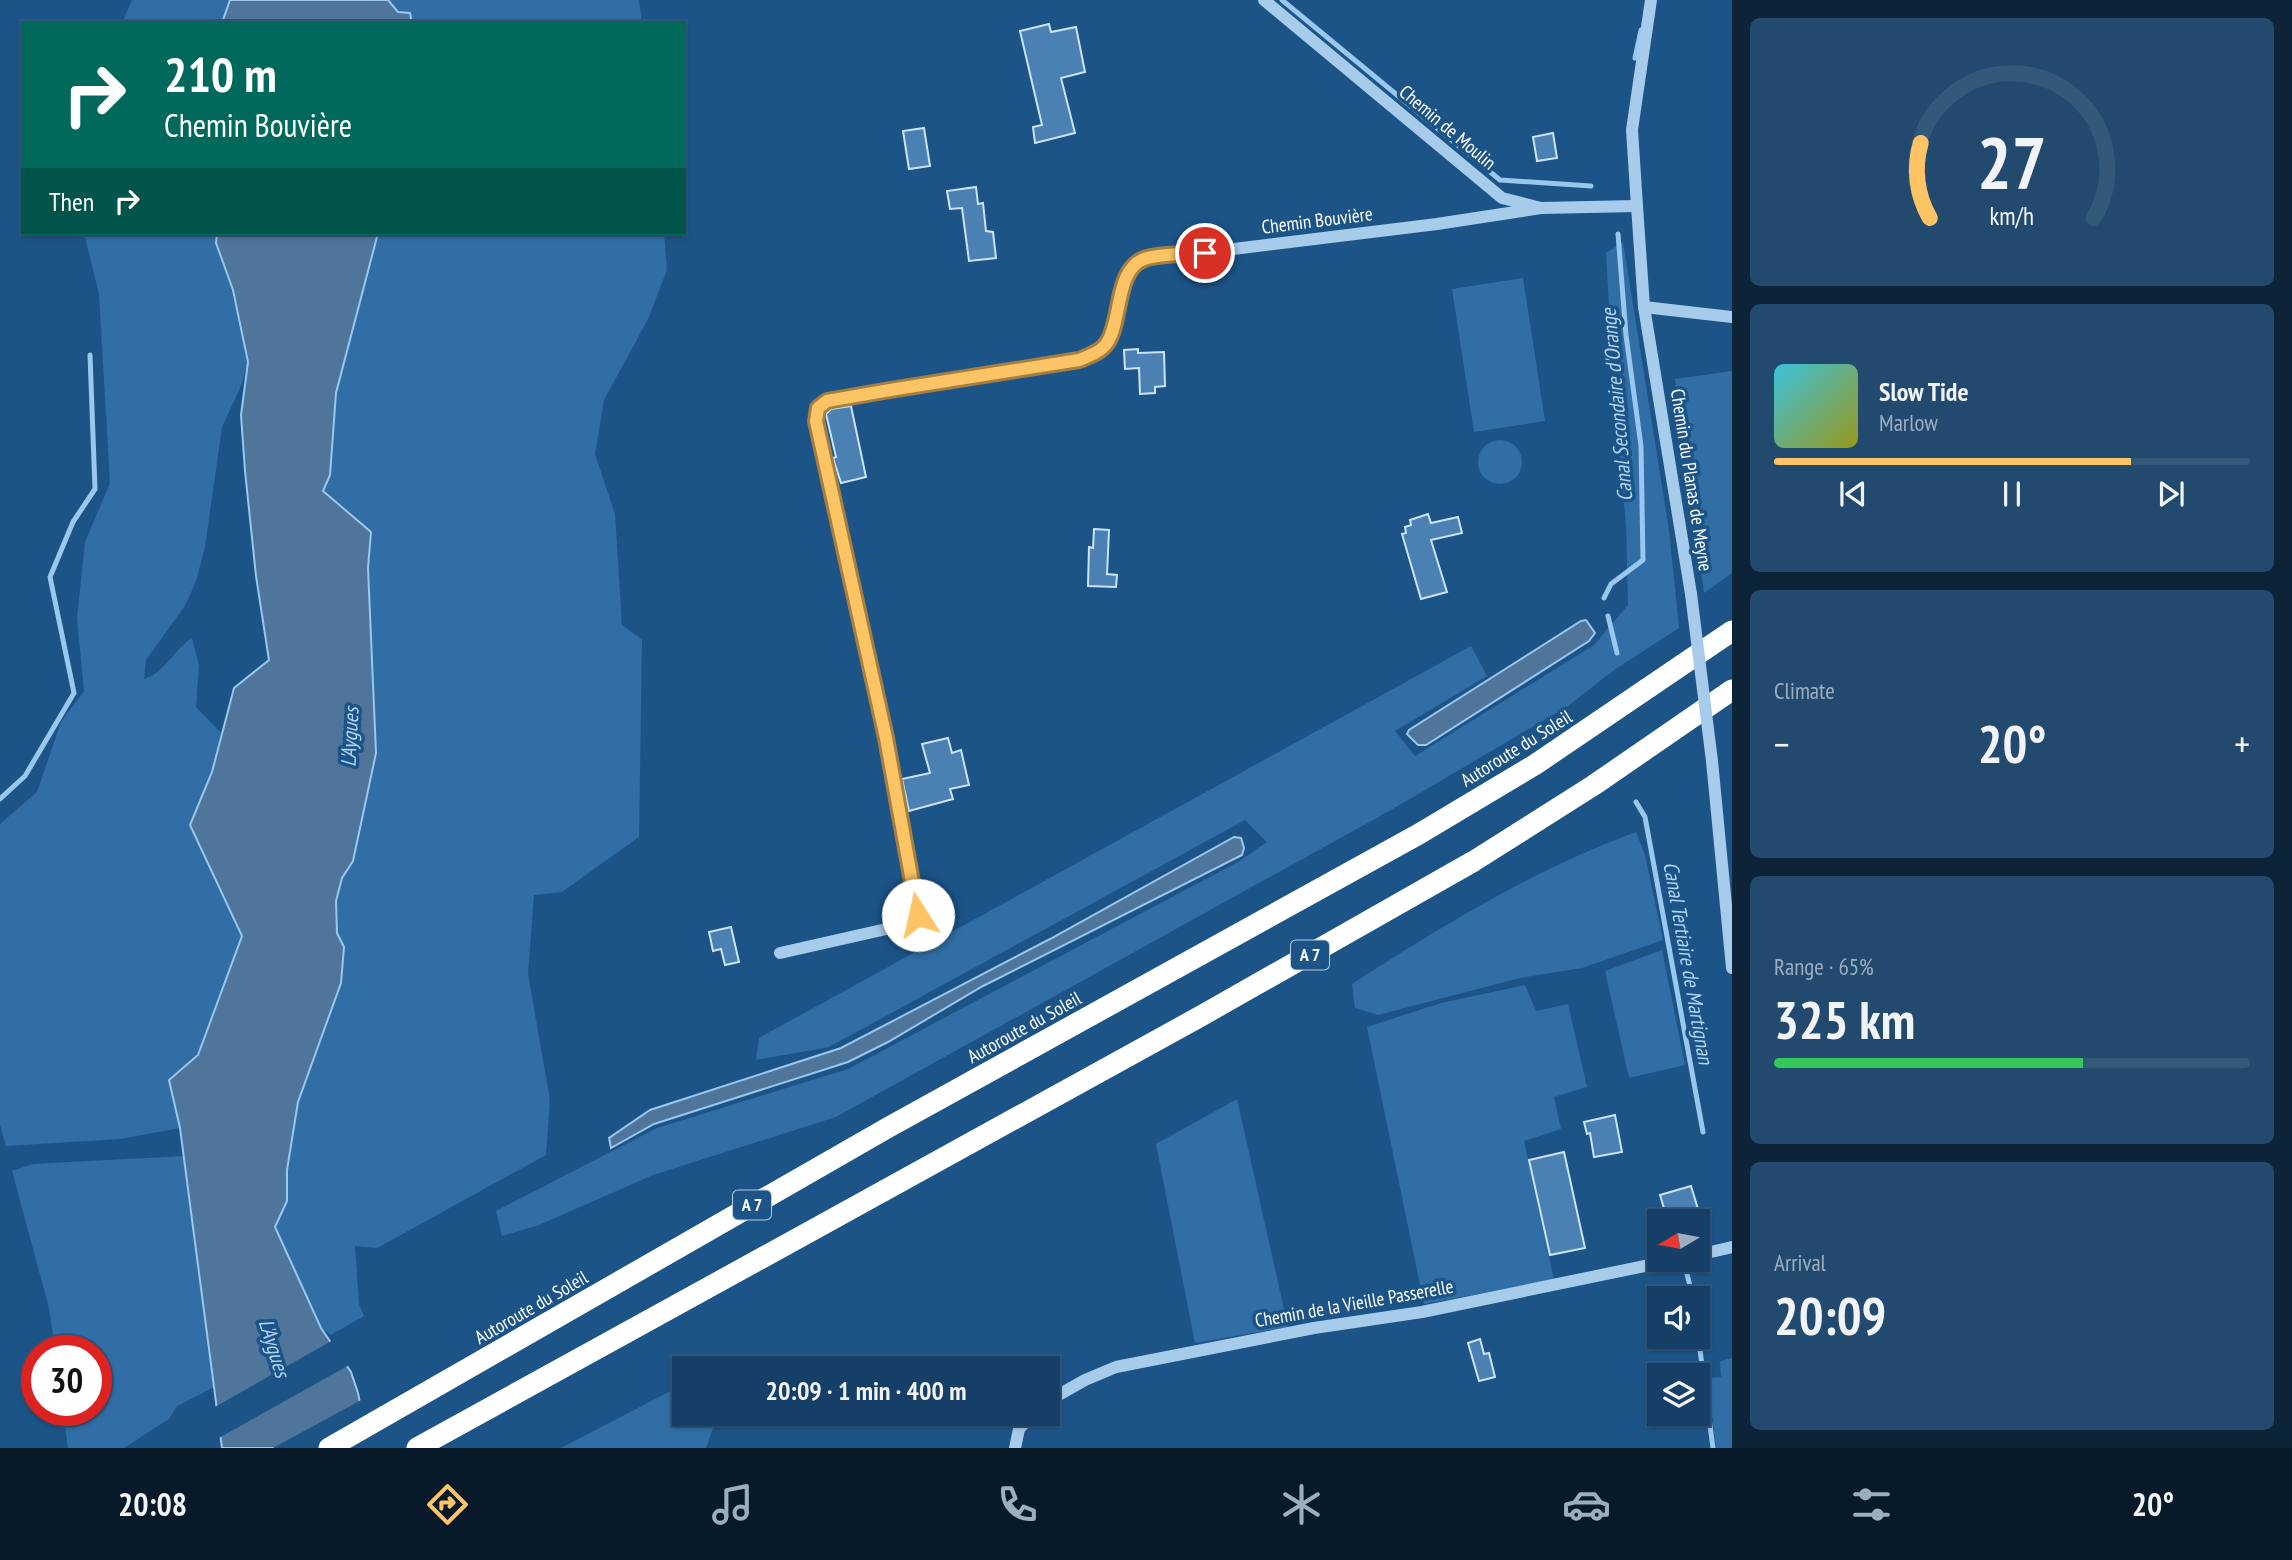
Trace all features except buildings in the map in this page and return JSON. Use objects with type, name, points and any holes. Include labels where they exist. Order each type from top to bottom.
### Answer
[{"type":"highway","name":"Autoroute du Soleil","points":[[329,1448],[889,1127],[1419,834],[1536,764],[1732,631]]},
{"type":"highway","name":"A 7","points":[[417,1448],[1359,927],[1560,807],[1732,690]]},
{"type":"street","name":"Chemin de Moulin","points":[[1264,0],[1502,198],[1541,208],[1637,206]]},
{"type":"street","name":"Chemin du Planas de Meyne","points":[[1651,0],[1632,130],[1644,307],[1691,594],[1713,761],[1732,968]]},
{"type":"street","name":"Chemin Bouvière","points":[[779,953],[904,925],[918,915],[886,738],[816,421],[818,408],[827,401],[1079,360],[1095,353],[1107,342],[1132,267],[1144,260],[1437,224],[1541,208]]},
{"type":"street","points":[[1644,307],[1732,317]]},
{"type":"street","points":[[1710,1252],[1732,1247]]},
{"type":"street","name":"Chemin de la Vieille Passerelle","points":[[1060,1394],[1116,1367],[1314,1328],[1422,1312],[1647,1266]]},
{"type":"street","points":[[1015,1448],[1022,1426]]},
{"type":"shaded area","points":[[132,0],[230,0],[223,21],[123,21]]},
{"type":"shaded area","points":[[388,0],[639,0],[642,21],[412,21],[410,13],[398,12]]},
{"type":"shaded area","points":[[84,235],[217,235],[216,243],[233,290],[248,362],[241,386],[222,427],[205,547],[196,581],[186,604],[146,660],[144,679],[164,666],[192,638],[199,665],[196,707],[221,733],[212,772],[190,825],[242,936],[198,1055],[169,1080],[180,1128],[120,1139],[6,1146],[0,1125],[0,824],[37,792],[61,722],[84,691],[77,618],[85,542],[110,483],[99,294]]},
{"type":"shaded area","points":[[377,235],[664,235],[667,270],[648,319],[604,400],[595,454],[615,514],[622,625],[642,640],[639,837],[562,892],[534,895],[528,974],[550,1100],[546,1155],[377,1248],[355,1246],[359,1304],[364,1316],[331,1335],[321,1328],[275,1227],[287,1201],[287,1170],[298,1102],[341,983],[344,947],[337,933],[336,901],[342,878],[353,861],[376,753],[368,568],[371,532],[323,491],[330,475],[336,393]]},
{"type":"shaded area","points":[[1623,242],[1669,530],[1679,628],[1614,670],[1568,706],[1391,810],[836,1117],[653,1175],[539,1225],[502,1236],[496,1211],[657,1128],[848,1069],[1238,862],[1267,842],[1245,820],[829,1047],[756,1060],[759,1038],[1471,646],[1487,676],[1395,731],[1415,756],[1594,645],[1628,605],[1626,525],[1614,397],[1606,253]]},
{"type":"shaded area","points":[[1523,278],[1545,421],[1474,432],[1452,289]]},
{"type":"shaded area","points":[[1732,371],[1732,573],[1704,593],[1675,379]]},
{"type":"shaded area","points":[[1500,440],[1516,446],[1522,462],[1516,478],[1500,484],[1484,478],[1478,462],[1484,446]]},
{"type":"shaded area","points":[[1636,832],[1645,855],[1663,940],[1582,968],[1520,978],[1378,1015],[1355,1008],[1352,984],[1386,962],[1525,881]]},
{"type":"shaded area","points":[[1662,950],[1685,1065],[1629,1078],[1605,971]]},
{"type":"shaded area","points":[[1525,985],[1536,1011],[1568,1004],[1587,1087],[1554,1097],[1561,1129],[1524,1141],[1554,1280],[1424,1304],[1367,1027],[1441,1003]]},
{"type":"shaded area","points":[[1237,1099],[1288,1327],[1195,1343],[1156,1144]]},
{"type":"shaded area","points":[[183,1156],[214,1387],[177,1406],[169,1419],[124,1448],[68,1448],[65,1426],[112,1426],[112,1335],[53,1335],[49,1308],[12,1171],[33,1164]]},
{"type":"shaded area","points":[[1732,1358],[1732,1448],[1716,1448],[1710,1378],[1721,1377],[1720,1361]]},
{"type":"shaded area","points":[[672,1390],[672,1426],[714,1426],[706,1448],[561,1448]]},
{"type":"water","points":[[230,0],[388,0],[398,12],[410,13],[412,21],[223,21]]},
{"type":"water","name":"L'Aygues","points":[[217,235],[377,235],[336,393],[330,475],[323,491],[371,532],[368,568],[376,753],[353,861],[342,878],[336,901],[337,933],[344,947],[341,983],[298,1102],[287,1170],[287,1201],[275,1227],[321,1328],[351,1372],[369,1448],[222,1448],[180,1128],[169,1080],[198,1055],[242,936],[190,825],[212,772],[234,688],[269,660],[256,576],[241,415],[248,362],[233,290],[216,243]]},
{"type":"water","points":[[1586,620],[1595,633],[1589,641],[1426,745],[1418,745],[1407,734],[1409,730]]},
{"type":"water","points":[[1234,837],[1241,838],[1244,848],[1242,855],[983,986],[888,1042],[848,1062],[654,1124],[611,1148],[609,1138],[650,1110],[841,1048],[1050,939]]},
{"type":"pier","points":[[335,1339],[351,1364],[217,1439],[213,1408]]},
{"type":"pier","points":[[363,1399],[372,1448],[273,1448]]},
{"type":"waterway","name":"Canal Secondaire d'Orange","points":[[1282,0],[1500,180],[1591,186]]},
{"type":"waterway","points":[[1635,58],[1641,30]]},
{"type":"waterway","name":"Canal Secondaire d'Orange","points":[[1604,598],[1611,584],[1643,560],[1641,446],[1626,335],[1618,234]]},
{"type":"waterway","points":[[0,799],[25,776],[74,693],[50,577],[73,522],[95,489],[90,355]]},
{"type":"waterway","name":"Canal Secondaire d'Orange","points":[[1608,616],[1617,653]]},
{"type":"waterway","name":"Canal Tertiaire de Martignan","points":[[1636,802],[1645,817],[1703,1132]]},
{"type":"waterway","name":"Canal Tertiaire de Martignan","points":[[1686,1272],[1690,1286]]},
{"type":"waterway","name":"Canal Tertiaire de Martignan","points":[[1700,1349],[1713,1448]]},
{"type":"route","points":[[918,915],[886,738],[816,421],[818,408],[827,401],[1079,360],[1095,353],[1107,342],[1132,267],[1144,260],[1205,253]]}]
